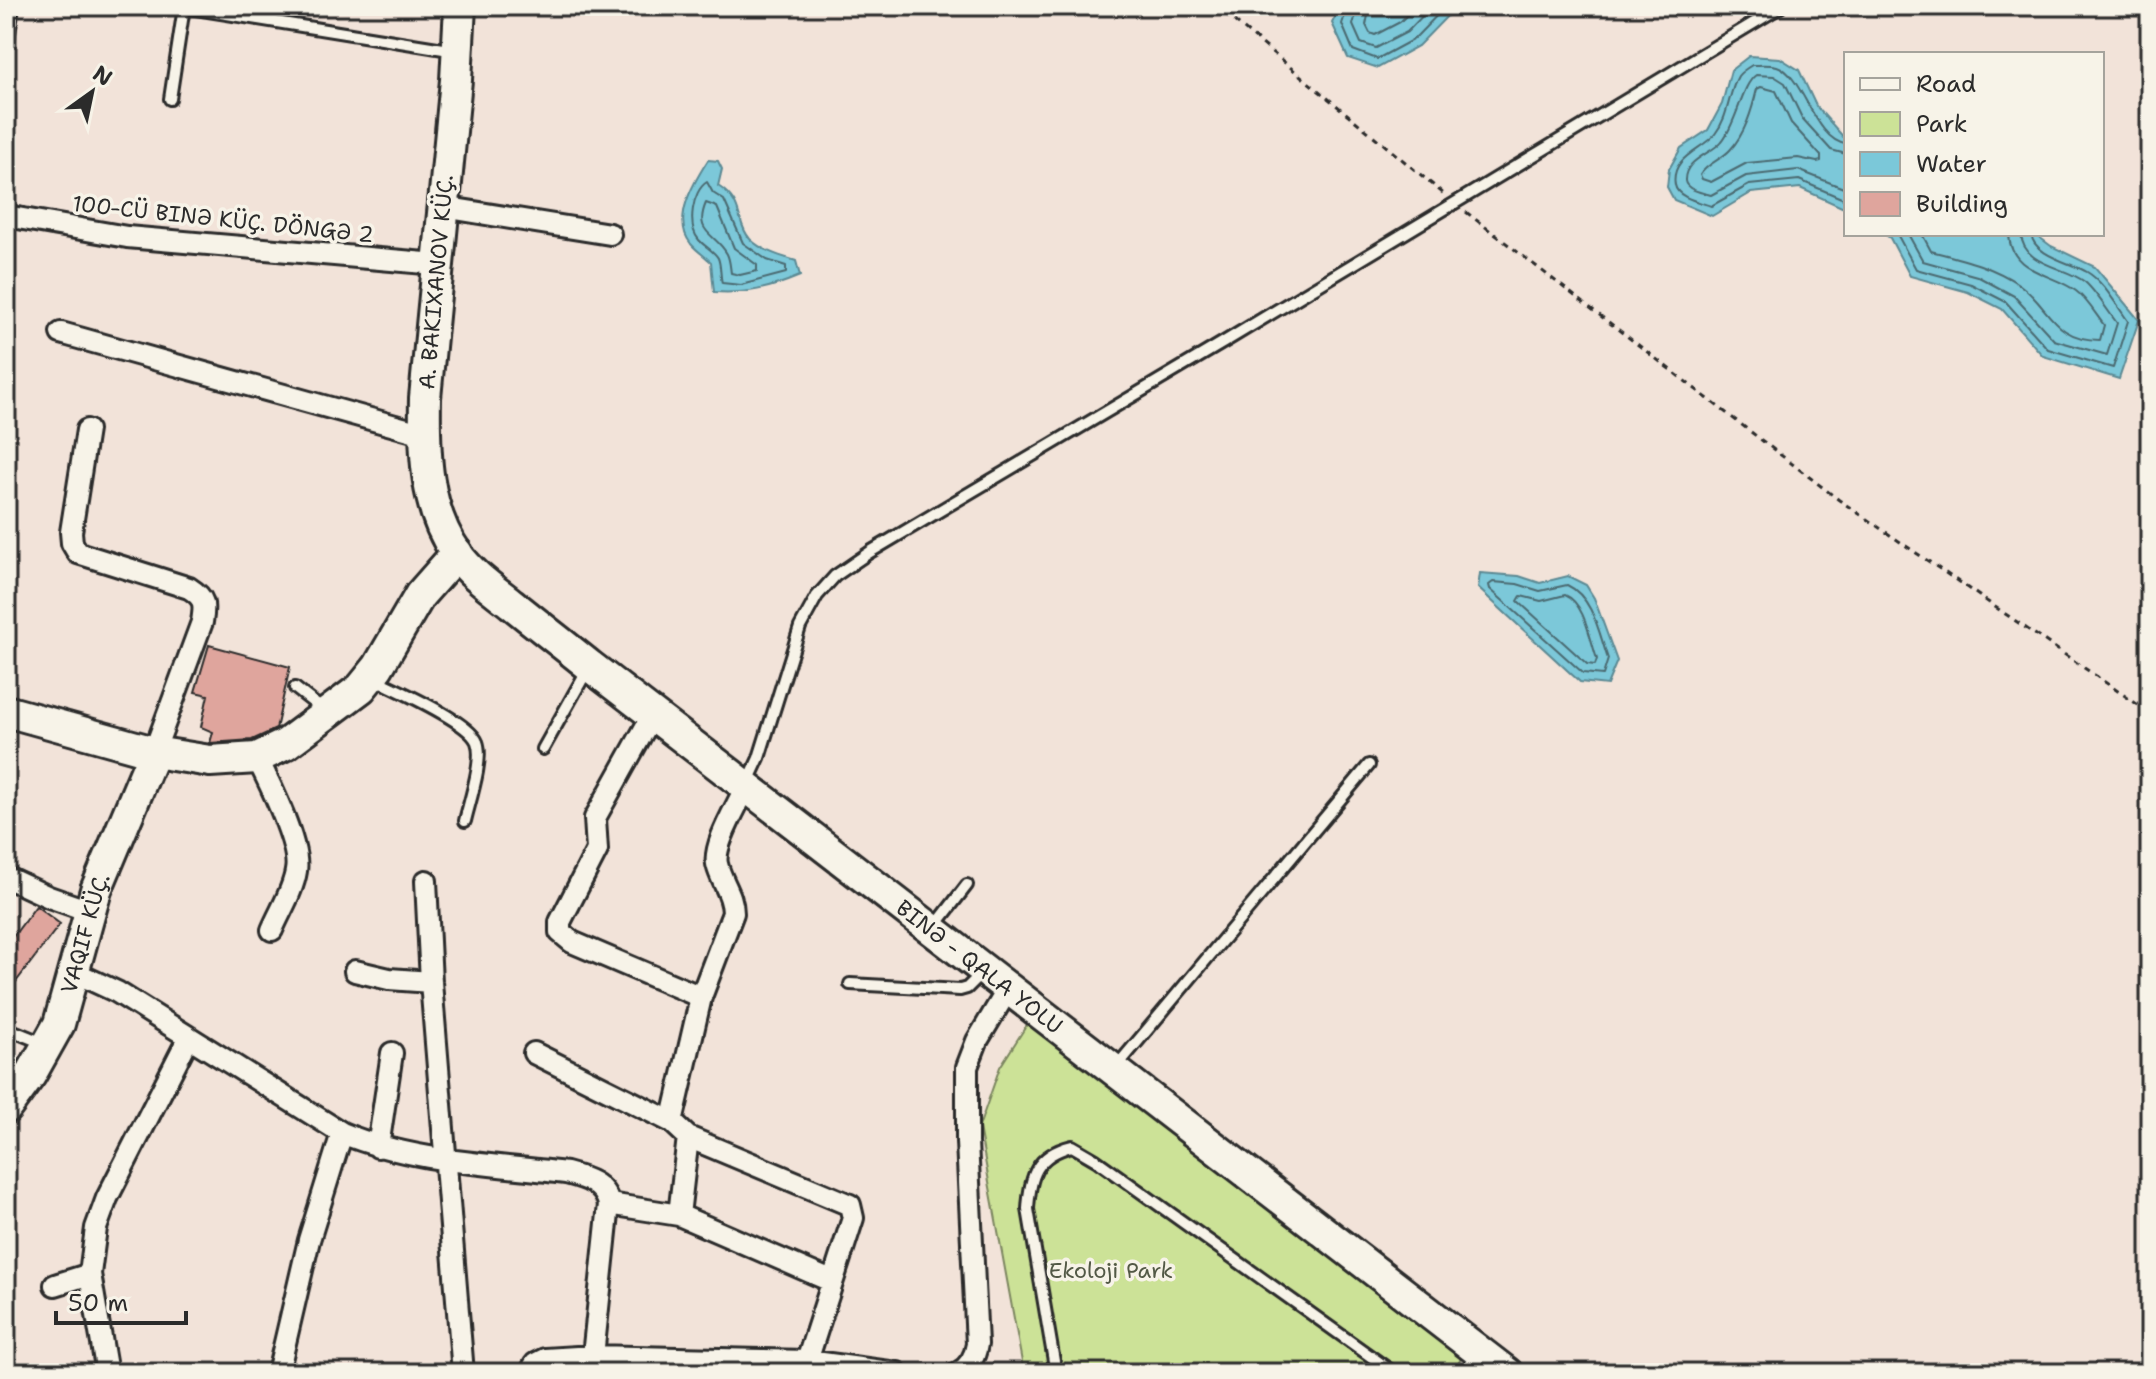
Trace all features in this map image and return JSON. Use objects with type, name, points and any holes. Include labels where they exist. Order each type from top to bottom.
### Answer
[{"type":"main road","points":[[6,711],[154,752],[210,761],[257,758],[286,744],[361,688],[371,677],[420,595],[457,553],[436,506],[426,464],[424,434],[460,6]]},
{"type":"main road","name":"BINƏ - QALA YOLU","points":[[457,553],[477,575],[590,666],[1113,1071],[1476,1364],[1507,1373]]},
{"type":"main road","name":"VAQIF KÜÇ.","points":[[6,1108],[59,1024],[89,911],[154,752]]},
{"type":"street","points":[[443,207],[610,234]]},
{"type":"street","name":"100-CÜ BINƏ KÜÇ. DÖNGƏ 2","points":[[6,216],[85,232],[141,239],[437,264]]},
{"type":"street","points":[[61,333],[424,434]]},
{"type":"street","points":[[87,430],[71,532],[72,543],[78,553],[189,588],[200,594],[205,603],[202,622],[154,752]]},
{"type":"street","points":[[653,714],[595,818],[597,850],[560,922],[560,932],[572,942],[701,997]]},
{"type":"street","points":[[257,758],[275,796],[296,855],[297,869],[293,883],[272,930]]},
{"type":"street","points":[[672,1122],[701,997],[733,913],[730,893],[718,868],[716,855],[746,786]]},
{"type":"street","points":[[6,877],[89,911]]},
{"type":"street","points":[[426,881],[431,982],[463,1373]]},
{"type":"street","points":[[355,971],[389,979],[431,982]]},
{"type":"street","points":[[74,972],[117,992],[342,1133],[378,1147],[445,1159],[566,1173],[596,1183],[606,1193],[609,1204],[593,1356]]},
{"type":"street","points":[[958,1373],[975,1355],[977,1344],[967,1142],[967,1067],[977,1041],[1008,989]]},
{"type":"street","points":[[107,1373],[90,1274],[96,1228],[107,1198],[189,1037]]},
{"type":"street","points":[[378,1147],[392,1053]]},
{"type":"street","points":[[534,1053],[672,1122],[688,1137],[850,1205],[853,1218],[807,1361]]},
{"type":"street","points":[[278,1373],[309,1240],[342,1133]]},
{"type":"street","points":[[679,1215],[688,1137]]},
{"type":"street","points":[[609,1204],[679,1215],[831,1281]]},
{"type":"street","points":[[55,1285],[90,1274]]},
{"type":"street","points":[[530,1373],[535,1364],[545,1359],[593,1356],[668,1366],[807,1361],[897,1373]]},
{"type":"lane","points":[[6,54],[13,6]]},
{"type":"lane","points":[[177,6],[458,51]]},
{"type":"lane","points":[[746,786],[759,758],[800,627],[817,596],[835,576],[870,552],[1456,204],[1782,6]]},
{"type":"lane","points":[[170,99],[184,7]]},
{"type":"lane","points":[[543,749],[590,666]]},
{"type":"lane","points":[[371,677],[460,723],[477,741],[478,760],[465,821]]},
{"type":"lane","points":[[295,688],[327,714]]},
{"type":"lane","points":[[1113,1071],[1369,765]]},
{"type":"lane","points":[[932,930],[967,885]]},
{"type":"lane","points":[[850,984],[960,990],[967,988],[984,971]]},
{"type":"lane","points":[[6,1028],[48,1045]]},
{"type":"lane","points":[[1056,1373],[1028,1199],[1036,1167],[1054,1151],[1072,1146],[1394,1373]]},
{"type":"path","points":[[1216,6],[1456,204],[1839,500],[2150,713]]},
{"type":"green space","name":"Ekoloji Park","points":[[1028,1023],[1462,1356],[1454,1373],[1024,1373],[979,1127],[1000,1067]]},
{"type":"water","points":[[1341,6],[1457,6],[1418,46],[1378,68],[1348,58],[1332,23]]},
{"type":"water","points":[[1749,56],[1780,58],[1799,70],[1816,106],[1844,138],[1844,208],[1800,188],[1751,193],[1712,216],[1674,200],[1667,187],[1669,169],[1681,148],[1708,130],[1722,104],[1731,70]]},
{"type":"water","points":[[708,160],[718,161],[722,169],[718,186],[732,199],[745,233],[766,250],[796,261],[800,276],[758,290],[714,292],[711,262],[691,244],[683,223],[687,201]]},
{"type":"water","points":[[1887,236],[2038,236],[2051,246],[2095,267],[2139,320],[2119,379],[2043,356],[2002,309],[1968,292],[1910,276]]},
{"type":"water","points":[[1480,573],[1519,576],[1540,583],[1568,576],[1586,585],[1594,598],[1617,661],[1607,685],[1580,682],[1478,588]]},
{"type":"building","points":[[209,645],[290,667],[276,729],[252,740],[210,743],[213,732],[201,727],[208,695],[195,692]]},
{"type":"building","points":[[36,906],[60,924],[6,995],[6,946]]}]
